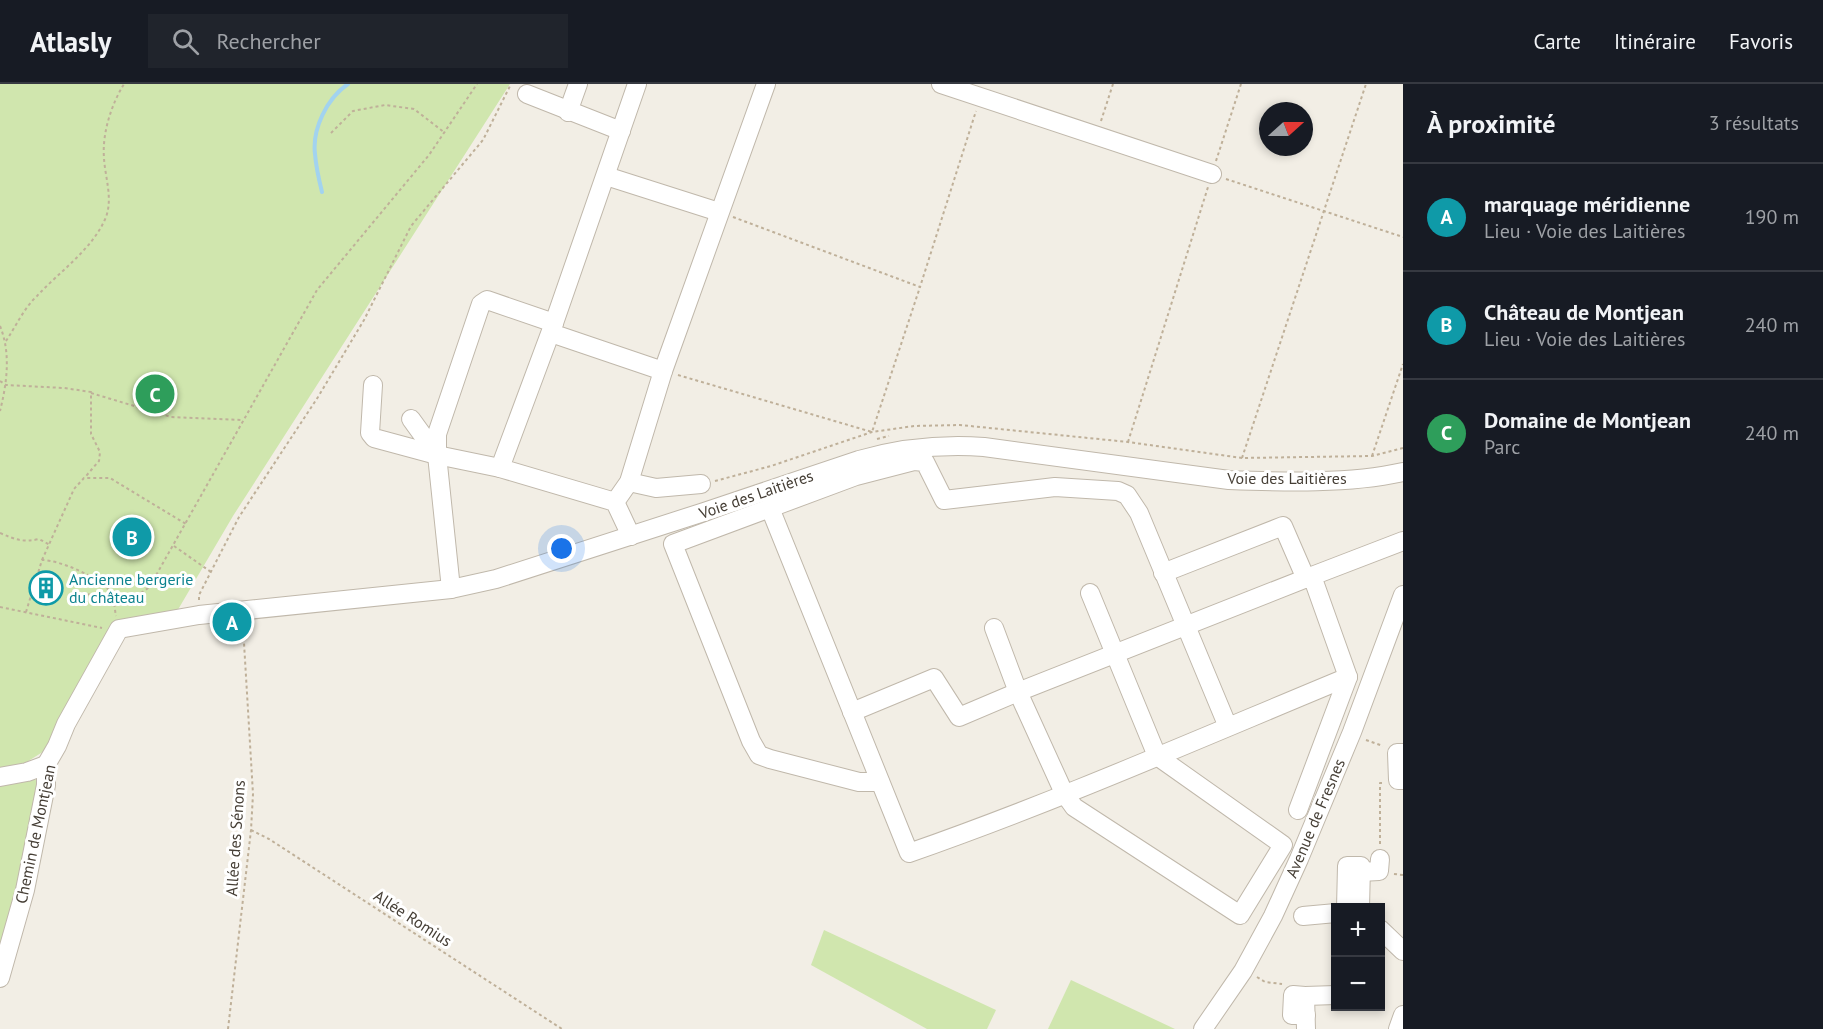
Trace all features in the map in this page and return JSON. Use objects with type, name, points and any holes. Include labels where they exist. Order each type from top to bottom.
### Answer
[{"type":"street","points":[[568,112],[578,84]]},
{"type":"street","points":[[500,468],[553,328],[638,84]]},
{"type":"street","points":[[615,502],[629,482],[663,371],[766,84]]},
{"type":"street","points":[[941,84],[1212,174]]},
{"type":"street","points":[[527,94],[621,131]]},
{"type":"street","points":[[606,176],[719,212]]},
{"type":"street","points":[[451,589],[437,455],[437,434],[481,304],[487,300],[663,371]]},
{"type":"street","points":[[373,385],[370,433],[374,438],[437,455],[500,468],[615,502],[631,536]]},
{"type":"street","points":[[411,419],[437,455]]},
{"type":"street","name":"Voie des Laitières","points":[[118,630],[199,615],[451,589],[527,570],[859,459],[886,452],[922,447],[960,445],[984,447],[1229,480],[1269,482],[1347,479],[1387,476],[1403,472]]},
{"type":"street","points":[[880,782],[859,782],[759,755],[751,741],[673,544],[856,476],[914,461],[926,462],[944,500],[1055,487],[1118,491],[1127,495],[1139,513],[1228,727]]},
{"type":"street","points":[[629,482],[656,488],[701,484]]},
{"type":"street","points":[[770,508],[909,853],[1157,756],[1348,677]]},
{"type":"street","points":[[1163,573],[1282,526],[1309,578],[1348,677],[1298,810]]},
{"type":"street","points":[[852,712],[934,678],[959,717],[1403,541]]},
{"type":"street","points":[[994,628],[1018,692],[1064,793],[1074,807],[1240,915],[1283,845],[1157,756],[1090,592]]},
{"type":"street","name":"Avenue de Fresnes","points":[[1203,1029],[1243,971],[1273,916],[1299,860],[1352,732],[1403,595]]},
{"type":"street","name":"Chemin de Montjean","points":[[0,978],[24,890],[46,785],[46,765],[118,630]]},
{"type":"street","points":[[1400,753],[1400,780]]},
{"type":"street","points":[[0,777],[27,772],[46,765]]},
{"type":"street","points":[[1361,872],[1378,871],[1380,859]]},
{"type":"street","points":[[1346,903],[1347,866],[1361,866],[1360,903]]},
{"type":"street","points":[[1303,916],[1331,913]]},
{"type":"street","points":[[1385,934],[1403,951]]},
{"type":"street","points":[[1306,1022],[1292,1015],[1299,995],[1331,995]]},
{"type":"path","points":[[6,341],[34,298],[91,242],[106,216],[109,193],[104,157],[106,130],[118,93],[124,84]]},
{"type":"path","points":[[76,592],[129,597],[143,593],[150,586],[317,290],[429,155],[477,84]]},
{"type":"path","points":[[199,615],[199,595],[239,517],[318,397],[364,320],[411,226],[483,140],[511,84]]},
{"type":"path","points":[[1096,136],[1113,84]]},
{"type":"path","points":[[1128,442],[1241,84]]},
{"type":"path","points":[[1242,458],[1366,84]]},
{"type":"path","points":[[663,371],[872,432],[981,98]]},
{"type":"path","points":[[331,133],[353,111],[385,105],[414,109],[445,133]]},
{"type":"path","points":[[1212,174],[1403,237]]},
{"type":"path","points":[[719,212],[920,287]]},
{"type":"path","points":[[0,326],[6,341],[6,385],[0,411]]},
{"type":"path","points":[[1372,456],[1403,364]]},
{"type":"path","points":[[0,381],[6,385],[91,392],[171,417],[243,420]]},
{"type":"path","points":[[26,612],[42,560],[74,489],[99,461],[99,452],[91,434],[91,392]]},
{"type":"path","points":[[84,478],[110,478],[186,524]]},
{"type":"path","points":[[0,533],[19,541],[39,539],[50,545]]},
{"type":"path","points":[[174,545],[211,572]]},
{"type":"path","points":[[0,607],[118,630],[113,597],[107,587],[53,560],[42,560]]},
{"type":"path","name":"Allée des Sénons","points":[[228,1029],[251,830],[253,794],[242,612]]},
{"type":"path","points":[[1352,732],[1376,745],[1394,747],[1400,753]]},
{"type":"path","points":[[1380,859],[1380,783],[1400,780]]},
{"type":"path","name":"Allée Romius","points":[[251,830],[269,838],[562,1029]]},
{"type":"path","points":[[1243,971],[1265,982],[1282,984],[1299,995]]},
{"type":"green space","points":[[0,84],[510,84],[233,516],[176,613],[123,623],[49,748],[22,765],[0,770]]},
{"type":"green space","points":[[28,777],[38,781],[41,791],[0,957],[0,784]]},
{"type":"green space","points":[[824,930],[996,1010],[987,1029],[927,1029],[811,965]]},
{"type":"green space","points":[[1071,980],[1175,1029],[1048,1029]]},
{"type":"waterway","points":[[322,192],[315,159],[316,134],[322,115],[334,97],[348,84]]},
{"type":"place","name":"Domaine de Montjean","points":[[155,394]]},
{"type":"place","name":"Château de Montjean","points":[[132,537]]},
{"type":"place","name":"Ancienne bergerie du château","points":[[46,588]]},
{"type":"place","name":"marquage méridienne","points":[[232,622]]}]
